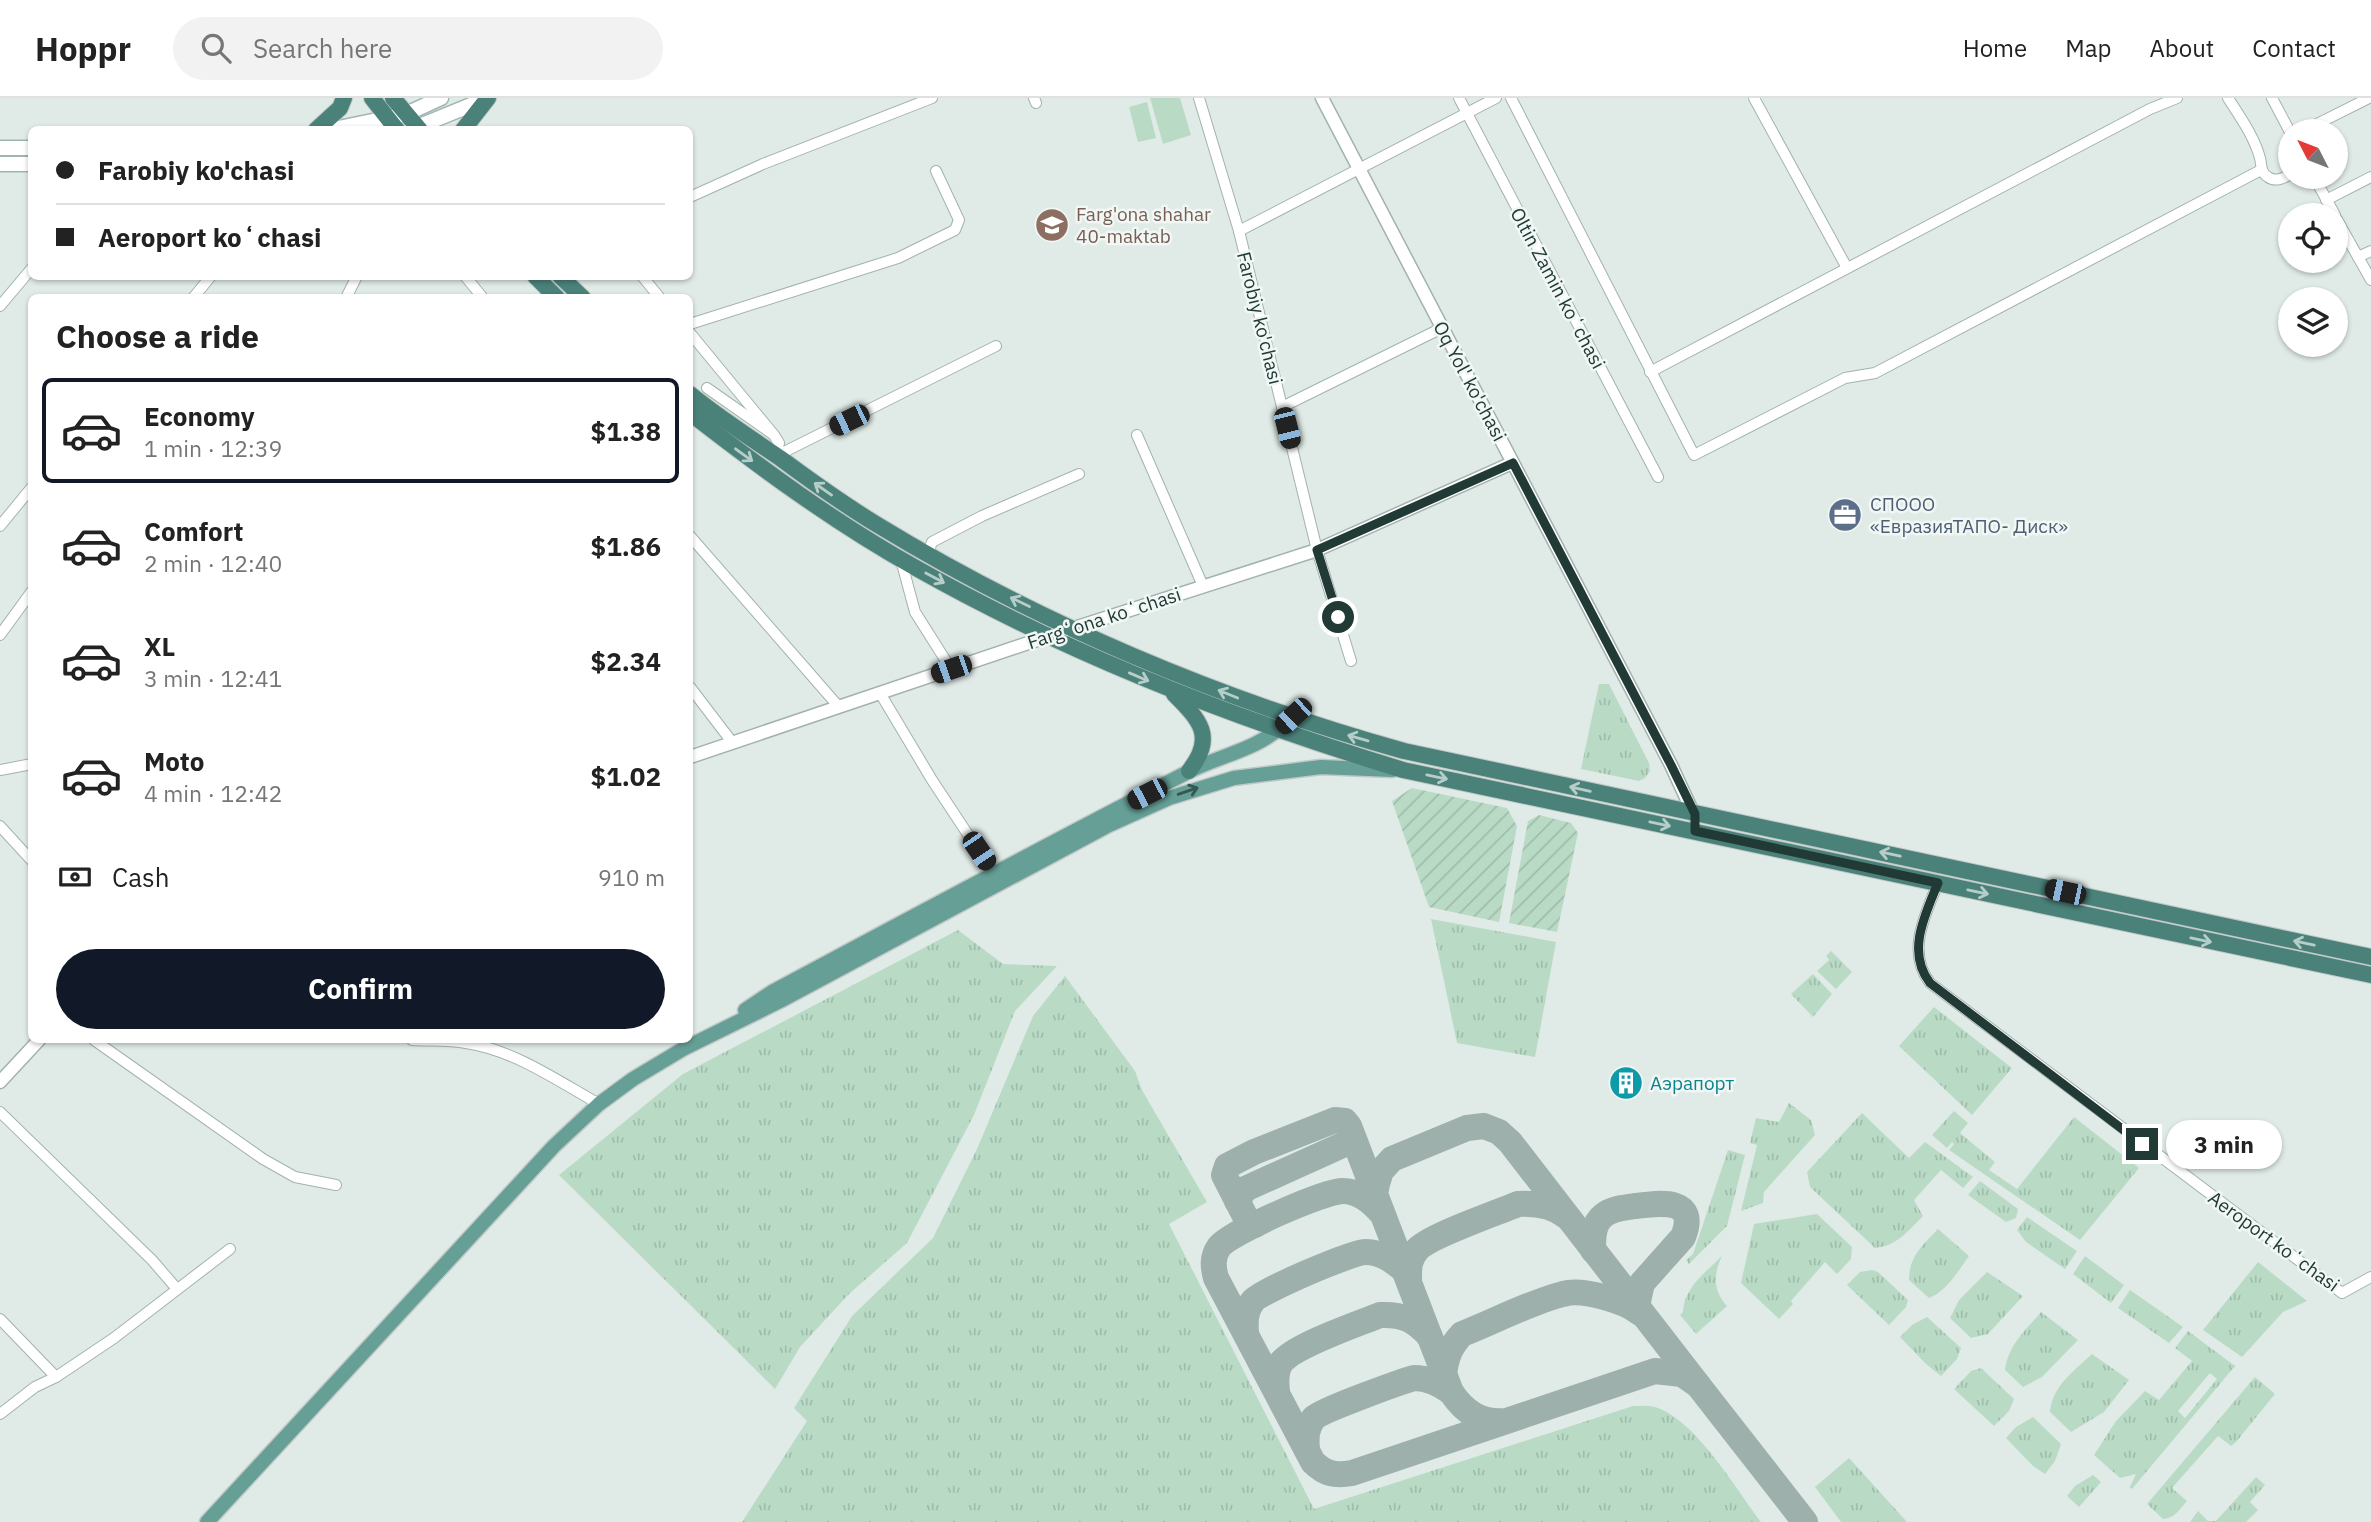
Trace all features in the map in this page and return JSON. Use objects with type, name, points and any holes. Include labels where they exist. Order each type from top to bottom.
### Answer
[{"type":"highway","points":[[320,126],[340,108],[344,98]]},
{"type":"highway","points":[[372,98],[392,124]]},
{"type":"highway","points":[[393,98],[413,125]]},
{"type":"highway","points":[[466,126],[488,98]]},
{"type":"highway","points":[[539,280],[553,294]]},
{"type":"highway","points":[[564,280],[579,294]]},
{"type":"highway","points":[[693,396],[876,524],[928,553],[1074,629],[1266,709],[1404,751],[2371,957]]},
{"type":"highway","points":[[693,415],[766,471],[901,559],[1046,637],[1170,690],[1278,730],[1404,770],[2371,975]]},
{"type":"highway","points":[[1170,690],[1202,728],[1204,738],[1198,759],[1189,771]]},
{"type":"main road","points":[[413,125],[441,98]]},
{"type":"main road","points":[[371,126],[413,125],[488,98]]},
{"type":"main road","points":[[0,148],[28,148]]},
{"type":"main road","points":[[0,164],[28,164]]},
{"type":"main road","points":[[693,1040],[772,992],[994,874],[1189,771],[1242,750],[1278,730],[1293,716]]},
{"type":"main road","points":[[693,1041],[780,1001],[1109,825],[1168,798],[1234,778],[1321,767],[1404,770]]},
{"type":"main road","points":[[207,1522],[554,1146],[598,1104],[688,1043]]},
{"type":"street","points":[[693,196],[763,164],[932,98]]},
{"type":"street","name":"Farobiy ko'chasi","points":[[1199,98],[1239,231],[1317,550],[1351,661]]},
{"type":"street","name":"Oq Yol' ko'chasi","points":[[1322,98],[1695,814]]},
{"type":"street","name":"Oltin Zamin koʻchasi","points":[[1459,98],[1658,477]]},
{"type":"street","points":[[1239,231],[1496,98]]},
{"type":"street","points":[[1511,98],[1694,455],[1845,377],[1875,373],[2261,170]]},
{"type":"street","points":[[1754,98],[1847,268]]},
{"type":"street","points":[[2145,98],[2150,109]]},
{"type":"street","points":[[1650,372],[2150,109],[2177,98]]},
{"type":"street","points":[[2228,98],[2250,134],[2261,159],[2261,170],[2266,177],[2278,179]]},
{"type":"street","points":[[2272,98],[2283,119]]},
{"type":"street","points":[[2327,119],[2370,98]]},
{"type":"street","points":[[693,323],[898,258],[955,230],[960,220],[936,171]]},
{"type":"street","points":[[2326,200],[2371,177]]},
{"type":"street","points":[[2320,189],[2328,203]]},
{"type":"street","points":[[2348,238],[2371,280]]},
{"type":"street","points":[[2358,257],[2371,251]]},
{"type":"street","points":[[0,306],[28,273]]},
{"type":"street","points":[[195,294],[208,280]]},
{"type":"street","points":[[468,280],[480,294]]},
{"type":"street","points":[[645,280],[657,294]]},
{"type":"street","points":[[1282,407],[1442,328]]},
{"type":"street","points":[[693,336],[774,435],[779,443],[776,456]]},
{"type":"street","points":[[776,456],[996,346]]},
{"type":"street","points":[[707,387],[774,435]]},
{"type":"street","points":[[1137,435],[1203,586]]},
{"type":"street","name":"Fargʻona koʻchasi","points":[[693,756],[1046,637],[1317,550],[1513,463]]},
{"type":"street","points":[[928,553],[932,542],[1079,474]]},
{"type":"street","points":[[0,526],[28,492]]},
{"type":"street","points":[[693,539],[839,707]]},
{"type":"street","points":[[901,559],[915,612],[951,669]]},
{"type":"street","points":[[0,635],[28,596]]},
{"type":"street","points":[[693,691],[732,742]]},
{"type":"street","points":[[880,693],[932,780],[994,874]]},
{"type":"street","points":[[0,770],[28,765]]},
{"type":"street","points":[[1695,814],[1695,831]]},
{"type":"street","points":[[0,826],[28,857]]},
{"type":"street","name":"Aeroport koʻchasi","points":[[1938,883],[1918,943],[1918,961],[1930,983],[2342,1293],[2371,1277]]},
{"type":"street","points":[[0,1082],[36,1043]]},
{"type":"street","points":[[98,1043],[263,1159],[295,1177],[336,1185]]},
{"type":"street","points":[[466,1043],[487,1048],[541,1072],[598,1104]]},
{"type":"street","points":[[0,1112],[152,1260],[177,1289]]},
{"type":"street","points":[[0,1414],[17,1399],[56,1377],[114,1338],[230,1249]]},
{"type":"street","points":[[0,1320],[56,1377]]},
{"type":"green space","points":[[1150,98],[1180,98],[1191,135],[1163,144]]},
{"type":"green space","points":[[1147,102],[1156,138],[1138,142],[1129,107]]},
{"type":"green space","points":[[1599,684],[1609,684],[1649,763],[1650,771],[1639,781],[1581,769]]},
{"type":"green space","points":[[1412,788],[1507,808],[1517,826],[1499,922],[1429,907],[1392,801]]},
{"type":"green space","points":[[1539,815],[1571,823],[1578,833],[1557,932],[1509,923],[1528,821]]},
{"type":"green space","points":[[1431,919],[1556,942],[1535,1057],[1457,1043]]},
{"type":"green space","points":[[958,930],[1003,964],[1057,966],[1015,1011],[974,1115],[907,1243],[849,1294],[800,1347],[775,1389],[559,1175],[683,1074]]},
{"type":"green space","points":[[1831,951],[1852,972],[1836,989],[1817,971],[1829,960],[1826,956]]},
{"type":"green space","points":[[1813,974],[1832,994],[1813,1017],[1791,994]]},
{"type":"green space","points":[[1065,976],[1135,1071],[1142,1090],[1207,1202],[1169,1224],[1314,1509],[1633,1406],[1647,1406],[1670,1414],[1700,1440],[1761,1522],[742,1522],[807,1421],[794,1408],[852,1316],[933,1238],[977,1149],[1033,1016]]},
{"type":"green space","points":[[1934,1007],[2012,1068],[1972,1115],[1899,1046]]},
{"type":"green space","points":[[1789,1103],[1811,1120],[1815,1135],[1764,1192],[1763,1203],[1741,1211],[1757,1145],[1750,1143],[1756,1118],[1779,1122]]},
{"type":"green space","points":[[1954,1111],[1968,1123],[1960,1133],[1995,1162],[1989,1170],[2017,1189],[2074,1117],[2139,1168],[2080,1240],[1949,1150],[1954,1144],[1952,1142],[1947,1148],[1932,1135]]},
{"type":"green space","points":[[1862,1113],[1909,1158],[1925,1142],[1973,1177],[1963,1188],[1941,1170],[1914,1200],[1923,1216],[1896,1241],[1875,1248],[1810,1187],[1807,1172]]},
{"type":"green space","points":[[1728,1150],[1745,1155],[1727,1226],[1689,1264],[1686,1260],[1693,1254]]},
{"type":"green space","points":[[1980,1181],[2018,1209],[2016,1218],[2006,1222],[1968,1195]]},
{"type":"green space","points":[[1817,1214],[1852,1247],[1851,1259],[1837,1274],[1825,1262],[1779,1319],[1741,1283],[1754,1224]]},
{"type":"green space","points":[[2027,1217],[2077,1251],[2065,1269],[2026,1242],[2017,1230]]},
{"type":"green space","points":[[1938,1229],[1969,1256],[1946,1286],[1929,1298],[1909,1280],[1911,1264]]},
{"type":"green space","points":[[1722,1256],[1716,1282],[1719,1294],[1727,1306],[1696,1334],[1680,1315],[1684,1303],[1703,1274]]},
{"type":"green space","points":[[2085,1256],[2124,1285],[2111,1303],[2073,1274]]},
{"type":"green space","points":[[2258,1262],[2307,1301],[2283,1312],[2242,1357],[2203,1330]]},
{"type":"green space","points":[[1860,1272],[1878,1272],[1908,1300],[1906,1307],[1889,1325],[1847,1285]]},
{"type":"green space","points":[[1987,1272],[2023,1296],[1988,1334],[1971,1338],[1950,1318],[1959,1300]]},
{"type":"green space","points":[[2130,1290],[2183,1327],[2169,1343],[2118,1308]]},
{"type":"green space","points":[[2041,1312],[2078,1340],[2042,1377],[2023,1387],[2005,1370],[2007,1361],[2018,1338]]},
{"type":"green space","points":[[1927,1317],[1961,1348],[1957,1359],[1941,1376],[1900,1337],[1912,1325]]},
{"type":"green space","points":[[2188,1331],[2235,1366],[2132,1489],[2130,1487],[2136,1474],[2120,1478],[2094,1455],[2116,1421],[2145,1391],[2159,1400],[2192,1361],[2175,1348]],"holes":[[[2210,1373],[2217,1379],[2185,1418],[2178,1411]]]},
{"type":"green space","points":[[2092,1354],[2129,1380],[2104,1412],[2071,1432],[2050,1412],[2052,1403],[2059,1387]]},
{"type":"green space","points":[[1981,1368],[2014,1399],[2009,1411],[1994,1426],[1954,1389],[1971,1371]]},
{"type":"green space","points":[[2255,1377],[2275,1394],[2231,1446],[2218,1436],[2172,1488],[2187,1501],[2174,1515],[2163,1519],[2147,1504]]},
{"type":"green space","points":[[2033,1417],[2061,1444],[2055,1461],[2045,1474],[2033,1466],[2006,1438],[2016,1427]]},
{"type":"green space","points":[[1849,1458],[1907,1522],[1841,1522],[1815,1487]]},
{"type":"green space","points":[[2093,1475],[2101,1482],[2079,1507],[2067,1496],[2075,1486]]},
{"type":"green space","points":[[2256,1477],[2265,1485],[2250,1502],[2258,1510],[2246,1522],[2190,1522],[2198,1511],[2208,1521],[2216,1521]]},
{"type":"taxiway","points":[[1255,1225],[1246,1218],[1224,1175],[1227,1166],[1254,1152],[1335,1120],[1345,1121],[1349,1126],[1375,1194]]},
{"type":"taxiway","points":[[1383,1215],[1360,1195],[1343,1191],[1333,1193],[1298,1205],[1240,1232],[1219,1247],[1214,1258],[1216,1278],[1313,1462],[1326,1472],[1352,1473],[1655,1371],[1682,1374],[1698,1385],[1510,1142],[1499,1132],[1484,1126],[1467,1128],[1392,1159],[1381,1171],[1375,1194],[1451,1392],[1462,1406],[1474,1415],[1489,1420],[1506,1421]]},
{"type":"taxiway","points":[[1237,1201],[1245,1189],[1347,1143],[1356,1146]]},
{"type":"taxiway","points":[[1409,1282],[1409,1269],[1417,1250],[1435,1238],[1464,1225],[1518,1204],[1544,1206],[1567,1217]]},
{"type":"taxiway","points":[[1593,1250],[1596,1226],[1604,1215],[1611,1211],[1665,1204],[1674,1205],[1686,1215],[1687,1224],[1683,1237],[1642,1283],[1637,1306]]},
{"type":"taxiway","points":[[1246,1332],[1246,1316],[1253,1301],[1272,1289],[1326,1265],[1371,1252],[1382,1255],[1404,1270]]},
{"type":"taxiway","points":[[1444,1375],[1449,1353],[1462,1334],[1563,1294],[1592,1294],[1624,1304],[1640,1313]]},
{"type":"taxiway","points":[[1277,1391],[1278,1370],[1287,1357],[1311,1343],[1380,1315],[1408,1319],[1430,1337]]},
{"type":"taxiway","points":[[1307,1450],[1307,1433],[1314,1418],[1345,1403],[1414,1378],[1434,1382],[1451,1392]]},
{"type":"taxiway","points":[[1698,1385],[1805,1522]]},
{"type":"place","name":"Farg'ona shahar 40-maktab","points":[[1052,225]]},
{"type":"place","name":"СПООО «ЕвразияТАПО- Диск»","points":[[1845,515]]},
{"type":"place","name":"Аэрапорт","points":[[1626,1083]]},
{"type":"route","points":[[1338,617],[1317,550],[1513,463],[1671,765],[1695,814],[1695,831],[1938,883],[1925,915],[1918,943],[1918,961],[1930,983],[2142,1144]]}]
